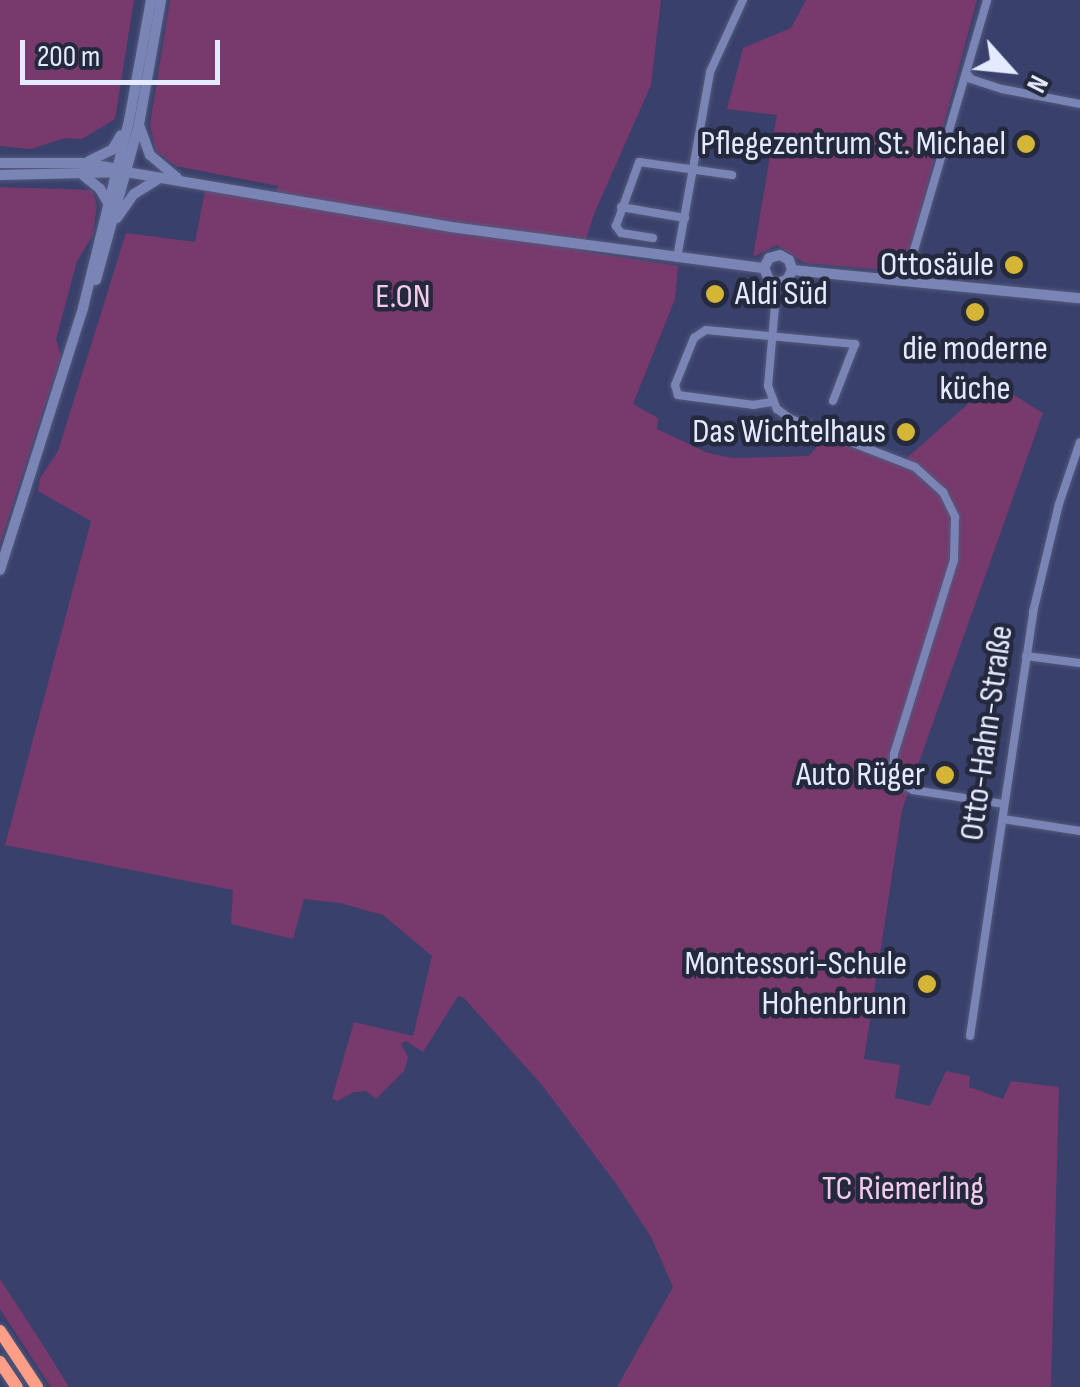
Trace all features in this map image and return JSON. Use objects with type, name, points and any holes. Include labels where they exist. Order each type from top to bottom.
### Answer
[{"type":"highway","points":[[0,1331],[37,1387]]},
{"type":"highway","points":[[0,1362],[17,1387]]},
{"type":"main road","points":[[0,175],[81,168],[112,150],[134,123],[151,0]]},
{"type":"main road","points":[[83,308],[108,204],[134,123],[161,0]]},
{"type":"main road","points":[[134,123],[150,156],[172,179]]},
{"type":"main road","points":[[0,162],[120,171],[451,227],[764,268]]},
{"type":"main road","points":[[81,168],[100,188],[108,204]]},
{"type":"main road","points":[[0,570],[112,227],[120,171]]},
{"type":"main road","points":[[112,227],[141,188],[172,179]]},
{"type":"main road","points":[[780,255],[789,260],[792,270],[787,280],[776,283],[768,280],[764,268],[769,258],[780,255]]},
{"type":"main road","points":[[792,270],[1080,298]]},
{"type":"street","points":[[677,258],[710,72],[742,0]]},
{"type":"street","points":[[987,0],[966,59],[971,80],[1080,104]]},
{"type":"street","points":[[905,282],[958,87],[967,74]]},
{"type":"street","points":[[653,238],[618,231],[621,207],[639,162],[732,175]]},
{"type":"street","points":[[621,207],[685,218]]},
{"type":"street","points":[[776,283],[768,386],[772,402],[791,419],[915,467],[948,500],[957,528],[954,560],[894,754],[894,770],[913,790],[1003,804]]},
{"type":"street","points":[[772,402],[754,406],[689,399],[676,390],[690,345],[703,330],[855,344],[833,401]]},
{"type":"street","name":"Otto-Hahn-Straße","points":[[970,1036],[1026,656],[1048,544],[1080,442]]},
{"type":"street","points":[[1026,656],[1080,663]]},
{"type":"street","points":[[1003,819],[1080,832]]},
{"type":"green space","points":[[0,0],[134,0],[115,119],[82,139],[65,138],[31,149],[0,146]]},
{"type":"green space","points":[[170,0],[661,0],[651,85],[594,214],[582,251],[678,266],[675,299],[633,404],[658,418],[657,429],[708,453],[733,458],[809,456],[827,435],[901,463],[993,382],[1043,413],[902,810],[864,1059],[900,1065],[895,1098],[930,1106],[946,1071],[970,1076],[969,1087],[1003,1099],[1011,1081],[1059,1087],[1051,1387],[617,1387],[673,1287],[651,1237],[617,1185],[542,1085],[464,998],[458,996],[423,1052],[406,1041],[401,1044],[408,1057],[404,1071],[376,1099],[366,1091],[337,1101],[332,1098],[354,1022],[413,1036],[432,956],[383,915],[340,903],[304,899],[293,939],[231,924],[233,890],[5,845],[91,521],[38,491],[40,478],[58,451],[126,233],[195,242],[205,191],[272,202],[278,186],[176,166],[156,151],[150,124]]},
{"type":"green space","points":[[806,0],[977,0],[904,272],[805,263],[777,245],[753,257],[777,115],[727,109],[743,48],[791,28]]},
{"type":"green space","points":[[0,187],[92,190],[97,205],[93,235],[77,261],[56,339],[61,356],[0,543]]},
{"type":"green space","points":[[0,1279],[69,1387],[51,1387],[0,1309]]},
{"type":"place","name":"Pflegezentrum St. Michael","points":[[1026,144]]},
{"type":"place","name":"Ottosäule","points":[[1014,265]]},
{"type":"place","name":"Aldi Süd","points":[[715,294]]},
{"type":"place","name":"die moderne küche","points":[[975,312]]},
{"type":"place","name":"Das Wichtelhaus","points":[[906,432]]},
{"type":"place","name":"Auto Rüger","points":[[945,775]]},
{"type":"place","name":"Montessori-Schule Hohenbrunn","points":[[927,984]]},
{"type":"park label","name":"E.ON","points":[[403,297]]},
{"type":"park label","name":"TC Riemerling","points":[[903,1189]]}]
